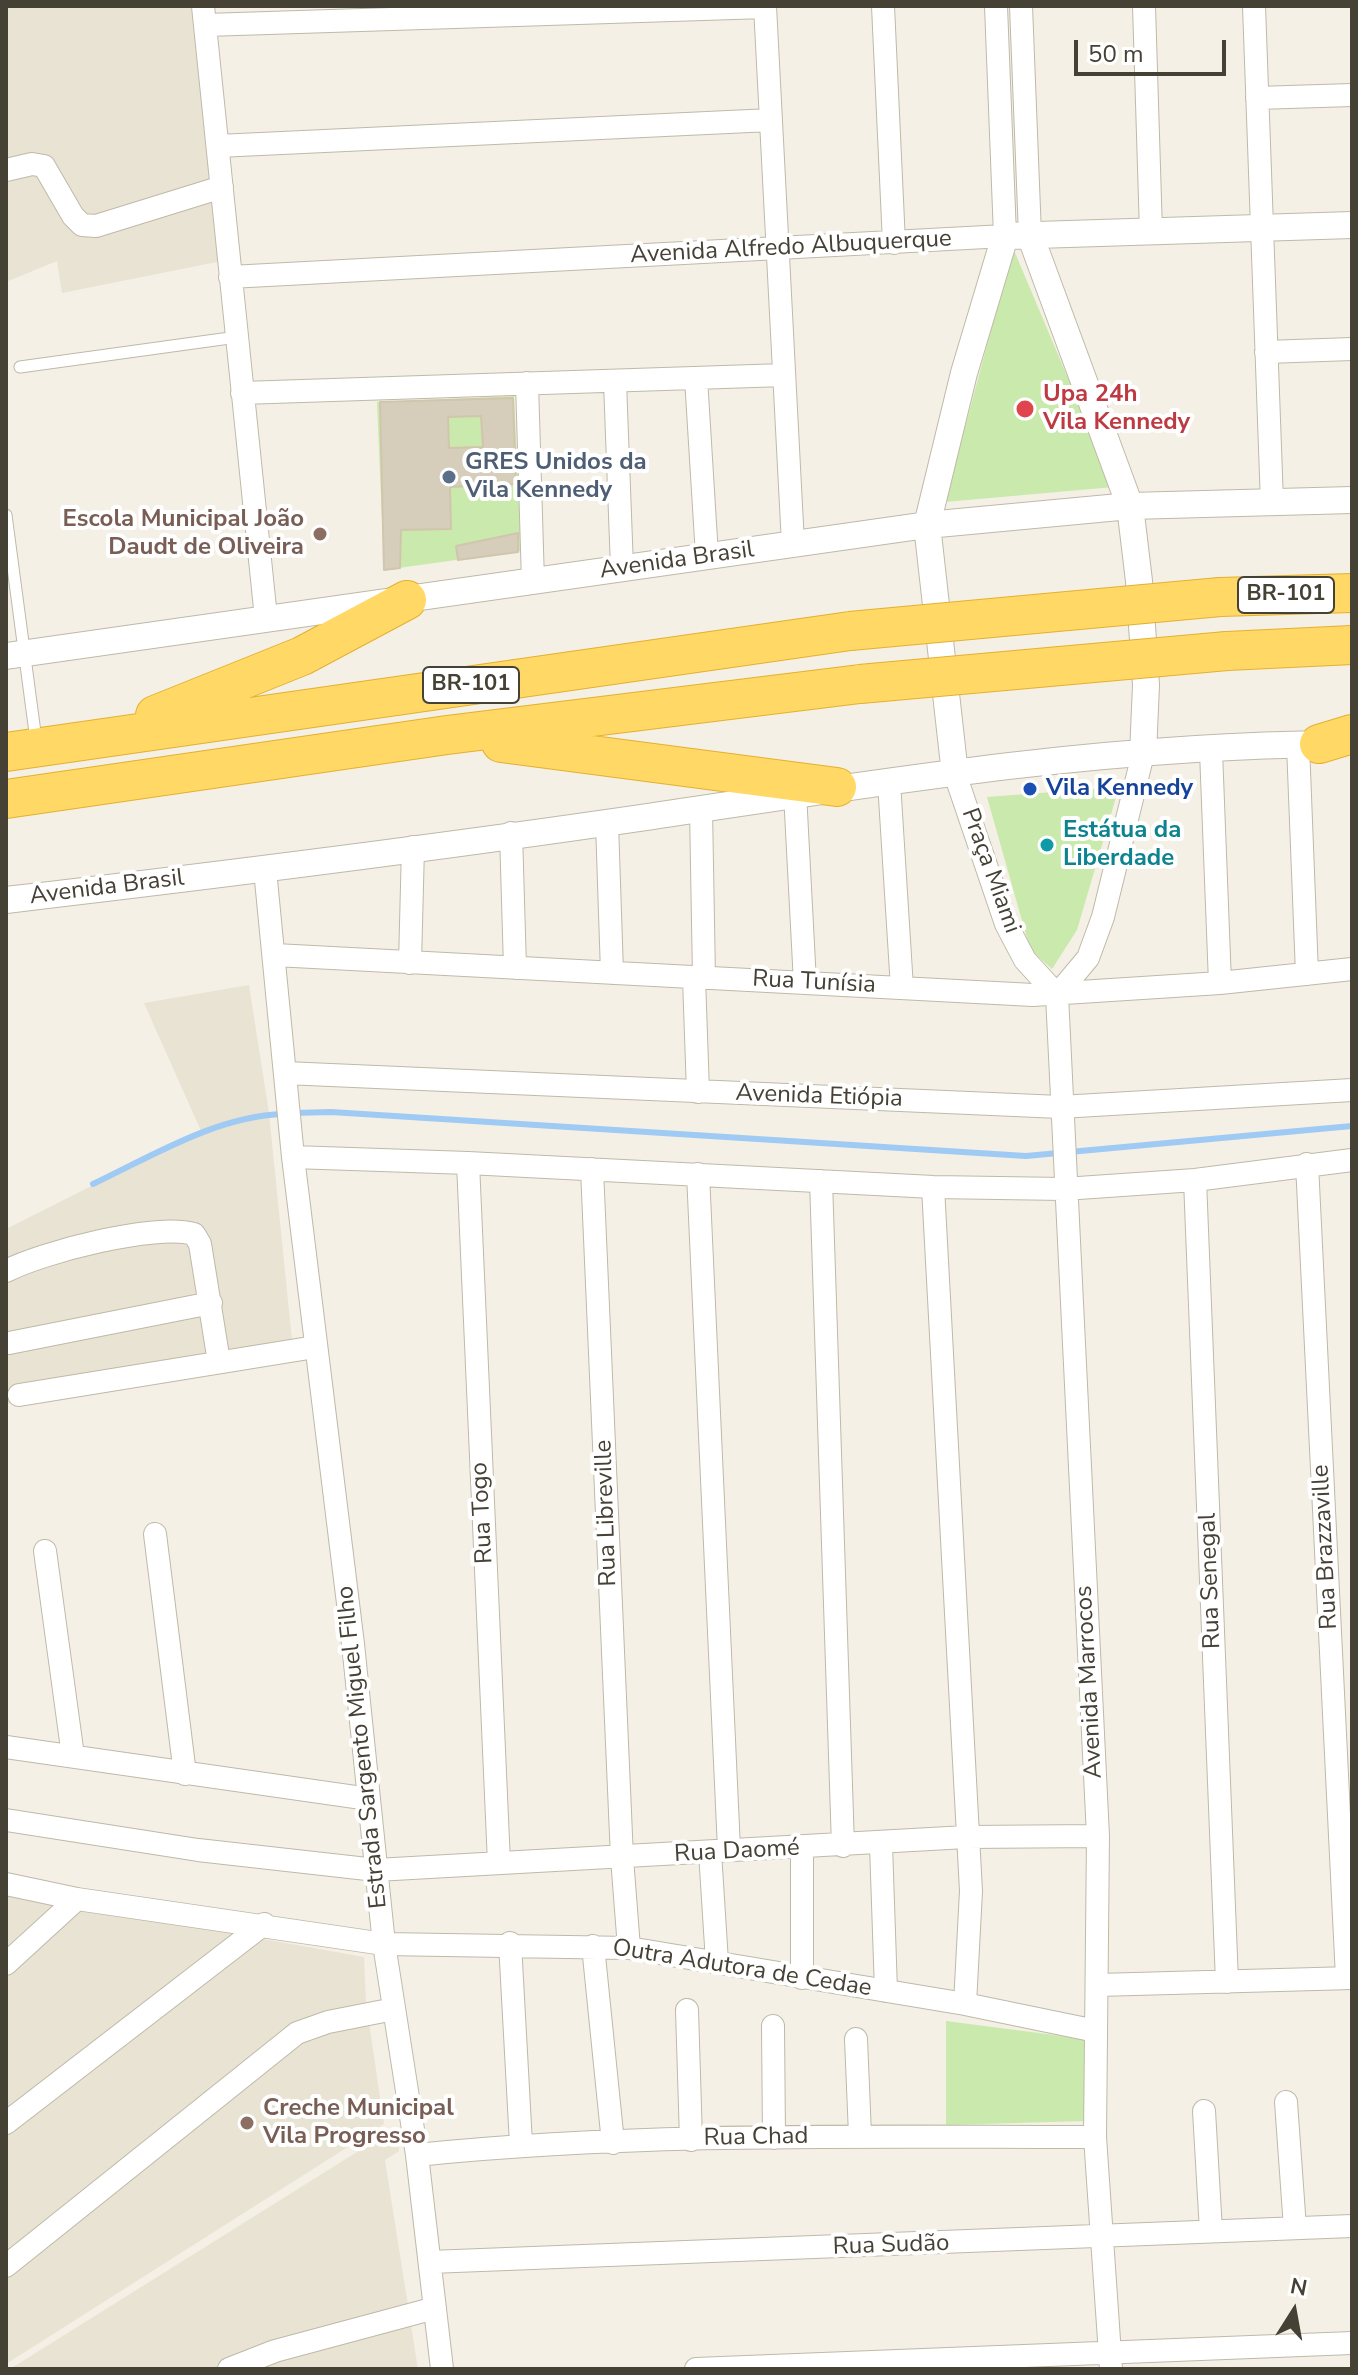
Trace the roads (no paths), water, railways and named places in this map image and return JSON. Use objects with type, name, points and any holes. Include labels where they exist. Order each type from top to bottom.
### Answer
[{"type":"highway","name":"BR-101","points":[[21,749],[850,631],[1220,597],[1352,593]]},
{"type":"highway","points":[[93,739],[302,656],[407,600]]},
{"type":"highway","name":"BR-101","points":[[6,799],[447,735],[860,684],[1227,651],[1352,645]]},
{"type":"highway","points":[[447,735],[837,787]]},
{"type":"street","points":[[266,618],[204,16],[765,6],[793,544]]},
{"type":"street","points":[[883,6],[894,243]]},
{"type":"street","points":[[996,6],[1018,236],[1130,506],[1146,685],[1143,754],[1103,917],[1088,958],[1057,995]]},
{"type":"street","points":[[1018,236],[1021,6]]},
{"type":"street","points":[[1144,6],[1151,232]]},
{"type":"street","points":[[1254,6],[1272,503]]},
{"type":"street","points":[[1257,98],[1352,95]]},
{"type":"street","points":[[218,146],[771,120]]},
{"type":"street","points":[[6,170],[32,164],[44,166],[73,216],[82,225],[96,226],[222,187]]},
{"type":"street","name":"Avenida Alfredo Albuquerque","points":[[230,277],[1018,236],[1352,225]]},
{"type":"street","name":"Praça Miami","points":[[1018,236],[964,373],[927,525],[955,774],[1006,924],[1025,960],[1057,995]]},
{"type":"street","points":[[1266,352],[1352,349]]},
{"type":"street","points":[[242,393],[784,375]]},
{"type":"street","points":[[696,378],[707,556]]},
{"type":"street","points":[[615,382],[622,568]]},
{"type":"street","points":[[527,383],[533,582]]},
{"type":"street","name":"Avenida Brasil","points":[[14,655],[927,525],[1130,506],[1352,500]]},
{"type":"street","points":[[1307,974],[1330,742]]},
{"type":"street","name":"Avenida Brasil","points":[[6,900],[265,870],[511,833],[607,823],[837,787],[1143,754],[1330,742]]},
{"type":"street","points":[[1211,751],[1220,983]]},
{"type":"street","points":[[889,782],[902,988]]},
{"type":"street","points":[[795,793],[805,983]]},
{"type":"street","points":[[698,1092],[701,809]]},
{"type":"street","points":[[607,823],[612,973]]},
{"type":"street","points":[[511,833],[515,968]]},
{"type":"street","points":[[410,963],[413,847]]},
{"type":"street","points":[[265,870],[285,1073]]},
{"type":"street","name":"Rua Tunísia","points":[[275,955],[1057,995],[1352,969]]},
{"type":"street","name":"Avenida Marrocos","points":[[1057,995],[1060,1115],[1098,1836],[1095,2137],[1110,2361]]},
{"type":"street","name":"Avenida Etiópia","points":[[285,1073],[698,1092],[1060,1115],[1352,1090]]},
{"type":"street","name":"Estrada Sargento Miguel Filho","points":[[285,1073],[384,1944],[417,2155],[442,2369]]},
{"type":"street","points":[[293,1157],[933,1187],[1064,1180],[1195,1180],[1352,1160]]},
{"type":"street","name":"Rua Togo","points":[[468,1163],[499,1863]]},
{"type":"street","name":"Rua Brazzaville","points":[[1307,1164],[1349,1978]]},
{"type":"street","name":"Rua Libreville","points":[[592,1169],[622,1858],[629,1948]]},
{"type":"street","points":[[698,1174],[719,1850],[717,1962]]},
{"type":"street","name":"Rua Senegal","points":[[1195,1180],[1227,1982]]},
{"type":"street","points":[[821,1181],[843,1846]]},
{"type":"street","points":[[933,1187],[971,1891],[965,2004]]},
{"type":"street","points":[[6,1271],[80,1246],[186,1232],[194,1234],[200,1244],[219,1362]]},
{"type":"street","points":[[9,1343],[211,1303]]},
{"type":"street","points":[[19,1395],[315,1347]]},
{"type":"street","points":[[155,1534],[185,1774]]},
{"type":"street","points":[[45,1551],[73,1756]]},
{"type":"street","points":[[6,1747],[369,1799]]},
{"type":"street","name":"Rua Daomé","points":[[6,1820],[198,1850],[376,1870],[719,1850],[881,1845],[966,1837],[1098,1836]]},
{"type":"street","points":[[881,1845],[886,1991]]},
{"type":"street","points":[[802,1849],[802,1978]]},
{"type":"street","name":"Outra Adutora de Cedae","points":[[6,1884],[77,1899],[384,1944],[510,1943],[629,1948],[965,2004],[1096,2031]]},
{"type":"street","points":[[6,1964],[77,1899]]},
{"type":"street","points":[[6,2123],[264,1924]]},
{"type":"street","points":[[510,1943],[521,2144]]},
{"type":"street","points":[[593,1946],[613,2143]]},
{"type":"street","points":[[1098,1985],[1349,1978]]},
{"type":"street","points":[[6,2266],[297,2033],[328,2022],[394,2009]]},
{"type":"street","points":[[687,2010],[691,2140]]},
{"type":"street","points":[[773,2026],[774,2138]]},
{"type":"street","points":[[856,2039],[860,2135]]},
{"type":"street","points":[[1286,2102],[1295,2228]]},
{"type":"street","points":[[1204,2111],[1211,2231]]},
{"type":"street","name":"Rua Chad","points":[[417,2155],[521,2144],[860,2135],[1095,2137]]},
{"type":"street","name":"Rua Sudão","points":[[430,2262],[1352,2226]]},
{"type":"street","points":[[229,2369],[325,2336],[435,2308]]},
{"type":"street","points":[[696,2369],[1110,2361],[1352,2343]]},
{"type":"lane","points":[[20,367],[237,337]]},
{"type":"lane","points":[[6,515],[21,749]]},
{"type":"waterway","points":[[294,1113],[331,1112],[1026,1156],[1352,1126]]},
{"type":"waterway","points":[[93,1184],[209,1130],[258,1116],[283,1114]]},
{"type":"place","name":"Upa 24h Vila Kennedy","points":[[1025,409]]},
{"type":"place","name":"GRES Unidos da Vila Kennedy","points":[[449,477]]},
{"type":"place","name":"Escola Municipal João Daudt de Oliveira","points":[[320,534]]},
{"type":"place","name":"Vila Kennedy","points":[[1030,789]]},
{"type":"place","name":"Estátua da Liberdade","points":[[1047,845]]},
{"type":"place","name":"Creche Municipal Vila Progresso","points":[[247,2123]]}]
